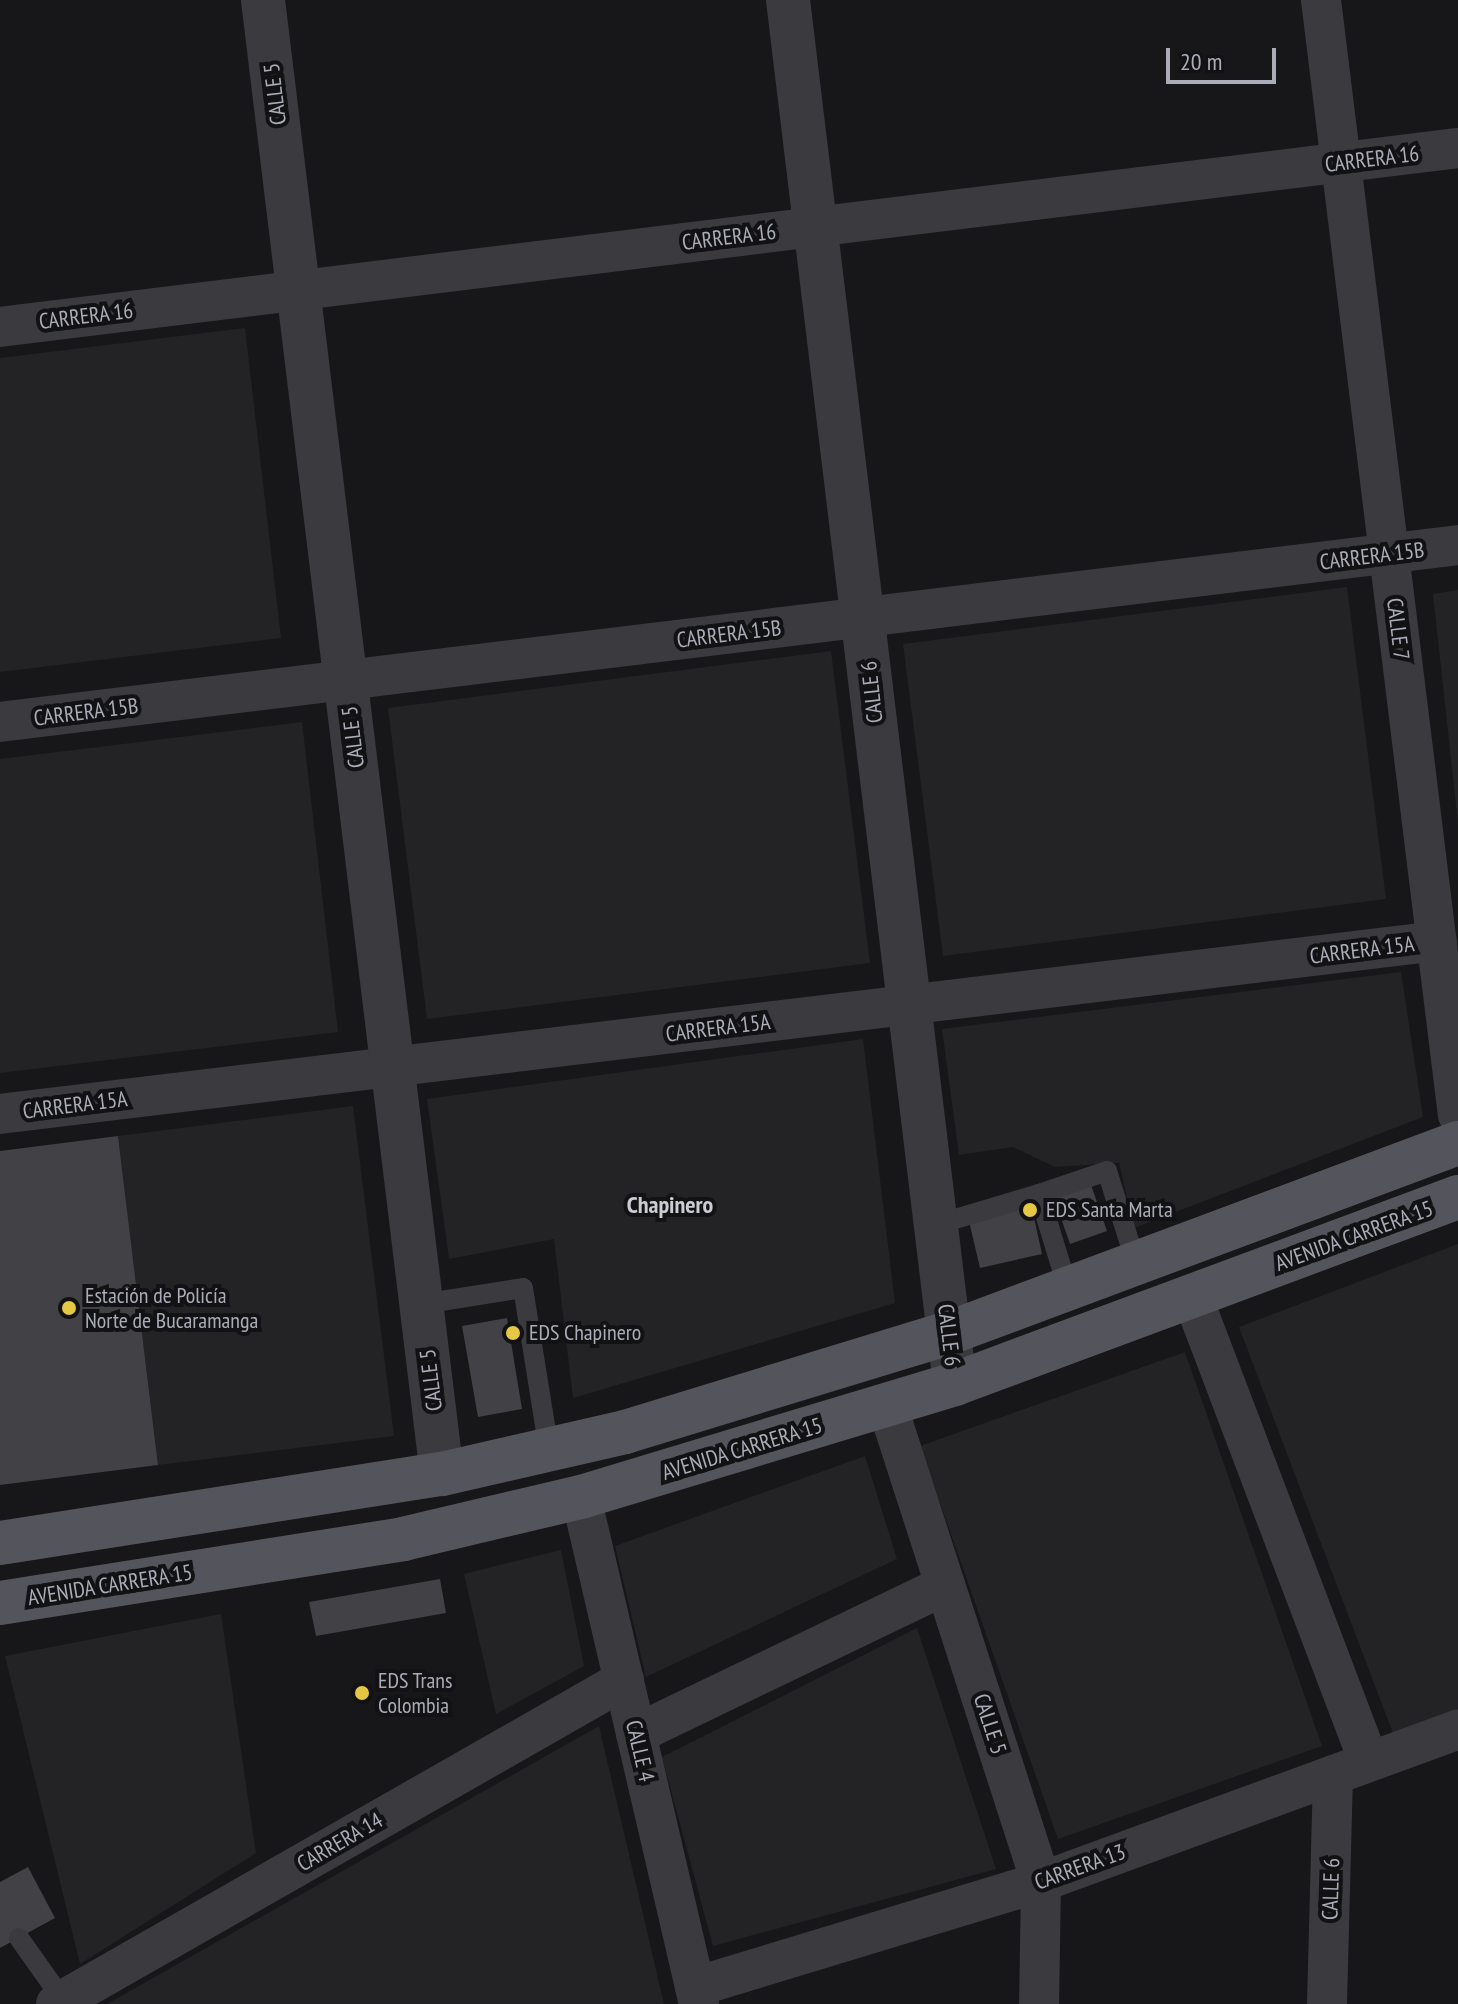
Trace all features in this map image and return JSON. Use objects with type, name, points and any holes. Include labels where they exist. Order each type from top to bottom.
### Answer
[{"type":"main road","points":[[0,1543],[442,1474],[625,1432],[949,1333],[1458,1143]]},
{"type":"main road","name":"AVENIDA CARRERA 15","points":[[0,1603],[403,1539],[581,1497],[955,1384],[1458,1197]]},
{"type":"street","name":"CALLE 5","points":[[263,0],[442,1474]]},
{"type":"street","name":"CALLE 7","points":[[1321,0],[1458,1115]]},
{"type":"street","name":"CALLE 6","points":[[795,1],[816,227],[907,1005],[955,1384]]},
{"type":"street","name":"CARRERA 16","points":[[0,327],[1458,148]]},
{"type":"street","name":"CARRERA 15B","points":[[0,722],[1458,545]]},
{"type":"street","name":"CARRERA 15A","points":[[0,1114],[1437,941]]},
{"type":"street","name":"CALLE 6","points":[[1192,1296],[1351,1768],[1327,2004]]},
{"type":"street","name":"CALLE 5","points":[[887,1405],[1041,1882],[1039,2004]]},
{"type":"street","name":"CALLE 4","points":[[581,1497],[697,1996]]},
{"type":"street","points":[[636,1734],[945,1585]]},
{"type":"street","name":"CARRERA 14","points":[[60,2002],[624,1680]]},
{"type":"street","name":"CARRERA 13","points":[[697,1996],[1041,1882],[1458,1729]]},
{"type":"lane","points":[[935,1225],[1107,1171],[1136,1263]]},
{"type":"lane","points":[[1039,1194],[1068,1289]]},
{"type":"lane","points":[[422,1304],[523,1288],[549,1451]]},
{"type":"lane","points":[[19,1938],[60,2002]]},
{"type":"shaded area","points":[[245,328],[281,638],[0,672],[0,358]]},
{"type":"shaded area","points":[[1347,587],[1386,899],[943,956],[903,644]]},
{"type":"shaded area","points":[[1458,590],[1458,823],[1433,594]]},
{"type":"shaded area","points":[[831,651],[870,963],[427,1019],[388,708]]},
{"type":"shaded area","points":[[302,722],[338,1032],[0,1073],[0,759]]},
{"type":"shaded area","points":[[1401,972],[1423,1117],[1134,1228],[1119,1163],[1055,1167],[1013,1147],[959,1155],[942,1029]]},
{"type":"shaded area","points":[[863,1039],[895,1303],[573,1398],[554,1239],[449,1259],[427,1099]]},
{"type":"shaded area","points":[[353,1106],[394,1436],[158,1465],[118,1136]]},
{"type":"shaded area","points":[[1458,1244],[1458,1711],[1394,1736],[1239,1327]]},
{"type":"shaded area","points":[[1185,1352],[1322,1746],[1058,1839],[920,1446]]},
{"type":"shaded area","points":[[865,1456],[897,1559],[646,1677],[615,1546]]},
{"type":"shaded area","points":[[561,1550],[584,1666],[496,1714],[464,1574]]},
{"type":"shaded area","points":[[221,1614],[256,1853],[80,1964],[5,1656]]},
{"type":"shaded area","points":[[917,1628],[996,1869],[713,1946],[662,1757]]},
{"type":"shaded area","points":[[599,1726],[664,2004],[107,2004]]},
{"type":"building","name":"Estación de Policía Norte de Bucaramanga","points":[[118,1136],[158,1465],[0,1485],[0,1151]]},
{"type":"building","points":[[1090,1182],[1107,1231],[1070,1244],[1053,1195]]},
{"type":"building","points":[[1031,1204],[1042,1254],[980,1268],[968,1217]]},
{"type":"building","points":[[507,1318],[522,1409],[478,1417],[462,1326]]},
{"type":"building","points":[[440,1579],[446,1613],[316,1636],[309,1602]]},
{"type":"building","points":[[28,1867],[55,1918],[0,1948],[0,1882]]},
{"type":"place","name":"EDS Santa Marta","points":[[1030,1210]]},
{"type":"place","name":"Estación de Policía Norte de Bucaramanga","points":[[69,1308]]},
{"type":"place","name":"EDS Chapinero","points":[[513,1333]]},
{"type":"place","name":"EDS Trans Colombia","points":[[362,1693]]},
{"type":"district","name":"Chapinero","points":[[670,1205]]}]
